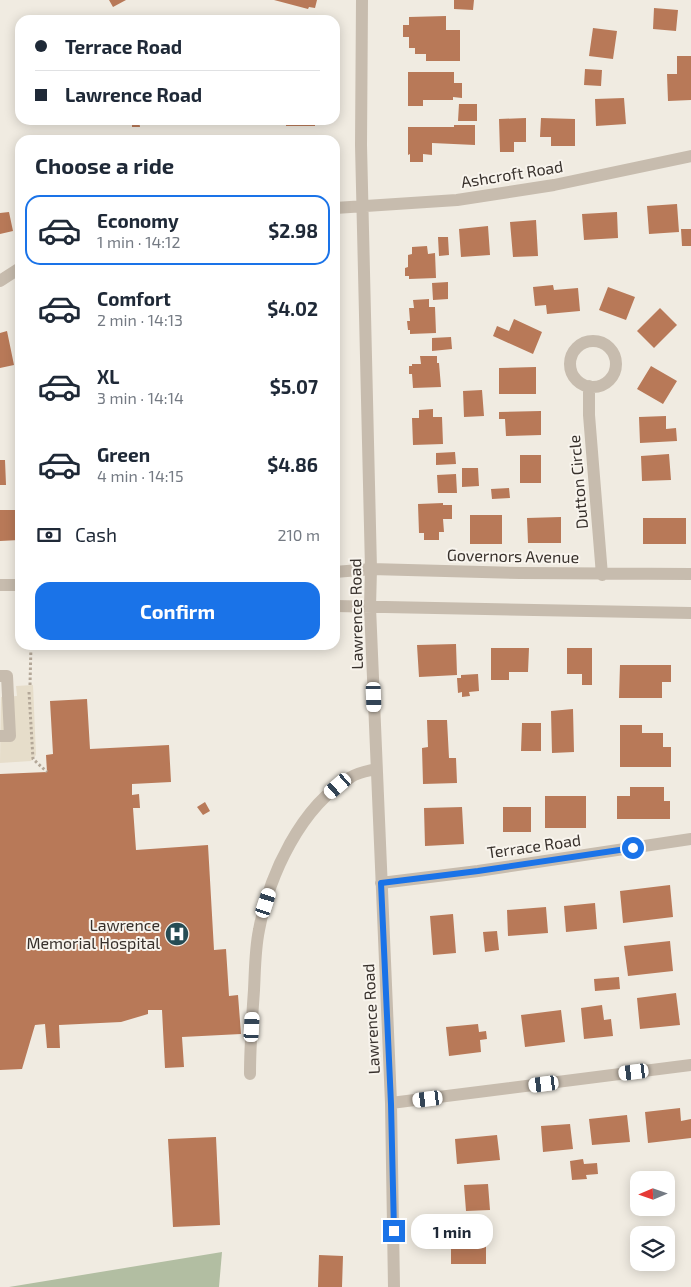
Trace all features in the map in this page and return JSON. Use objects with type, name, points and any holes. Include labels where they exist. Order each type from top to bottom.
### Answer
[{"type":"street","name":"Lawrence Road","points":[[362,0],[360,74],[371,569],[370,607],[391,1104],[394,1287]]},
{"type":"street","name":"Ashcroft Road","points":[[340,208],[457,200],[562,184],[691,156]]},
{"type":"street","points":[[0,281],[15,271]]},
{"type":"street","name":"Dutton Circle","points":[[589,386],[589,415],[602,575]]},
{"type":"street","name":"Governors Avenue","points":[[340,572],[371,569],[602,575],[691,574]]},
{"type":"street","points":[[0,584],[15,585]]},
{"type":"street","points":[[340,606],[691,613]]},
{"type":"street","points":[[0,676],[7,676],[10,736],[0,736]]},
{"type":"street","points":[[250,1074],[259,929],[278,866],[297,831],[328,795],[351,777],[376,769]]},
{"type":"street","name":"Terrace Road","points":[[381,883],[478,871],[691,839]]},
{"type":"street","points":[[391,1104],[691,1065]]},
{"type":"path","points":[[30,685],[31,650]]},
{"type":"path","points":[[29,692],[33,759],[47,772]]},
{"type":"green space","points":[[222,1252],[219,1287],[9,1287]]},
{"type":"shaded area","points":[[33,685],[36,755],[31,761],[0,763],[1,697],[17,696],[16,686]]},
{"type":"building","points":[[109,0],[126,0],[113,7]]},
{"type":"building","points":[[274,0],[317,0],[315,8],[309,7],[308,9]]},
{"type":"building","points":[[454,0],[474,0],[473,10],[454,9]]},
{"type":"building","points":[[654,8],[678,10],[676,31],[653,29]]},
{"type":"building","points":[[446,16],[446,30],[460,30],[460,61],[426,61],[426,54],[415,54],[415,48],[409,48],[409,37],[403,37],[403,25],[409,25],[409,17]]},
{"type":"building","points":[[593,28],[617,31],[613,59],[589,56]]},
{"type":"building","points":[[677,56],[691,56],[691,100],[668,101],[667,74],[677,74]]},
{"type":"building","points":[[585,69],[602,70],[601,86],[584,85]]},
{"type":"building","points":[[408,72],[454,72],[454,83],[462,83],[462,98],[453,97],[453,100],[423,100],[423,106],[408,106]]},
{"type":"building","points":[[624,98],[626,124],[596,126],[595,99]]},
{"type":"building","points":[[459,104],[477,104],[477,121],[458,121]]},
{"type":"building","points":[[526,118],[526,142],[514,142],[514,152],[500,152],[499,119]]},
{"type":"building","points":[[541,118],[575,119],[575,146],[551,146],[551,137],[540,137]]},
{"type":"building","points":[[132,125],[140,125],[140,127],[132,127]]},
{"type":"building","points":[[286,125],[315,125],[315,126]]},
{"type":"building","points":[[454,125],[475,125],[475,145],[432,143],[432,155],[423,154],[423,162],[410,162],[410,154],[408,155],[408,127],[454,127]]},
{"type":"building","points":[[677,204],[679,232],[649,234],[647,206]]},
{"type":"building","points":[[9,212],[13,231],[0,234],[0,213]]},
{"type":"building","points":[[617,212],[618,238],[584,240],[582,214]]},
{"type":"building","points":[[536,220],[538,256],[513,257],[510,222]]},
{"type":"building","points":[[488,226],[490,255],[461,257],[459,229]]},
{"type":"building","points":[[681,229],[691,229],[691,246],[682,246]]},
{"type":"building","points":[[438,237],[448,237],[449,255],[439,256]]},
{"type":"building","points":[[427,246],[428,254],[435,253],[436,278],[409,279],[409,276],[405,276],[405,268],[408,267],[408,255],[412,254],[412,247]]},
{"type":"building","points":[[448,282],[448,299],[433,300],[432,283]]},
{"type":"building","points":[[553,285],[554,290],[578,288],[580,311],[547,314],[546,305],[535,306],[533,287]]},
{"type":"building","points":[[608,287],[635,297],[626,320],[599,310]]},
{"type":"building","points":[[429,299],[429,307],[435,307],[436,333],[410,334],[407,321],[410,321],[409,308],[414,308],[413,300]]},
{"type":"building","points":[[660,308],[677,325],[654,348],[637,331]]},
{"type":"building","points":[[514,319],[542,332],[533,354],[493,336],[497,326],[509,331]]},
{"type":"building","points":[[7,331],[14,365],[0,368],[0,333]]},
{"type":"building","points":[[451,337],[452,349],[432,351],[432,338]]},
{"type":"building","points":[[420,356],[437,356],[441,387],[413,388],[412,374],[409,374],[409,366],[421,364]]},
{"type":"building","points":[[651,366],[677,381],[663,404],[637,389]]},
{"type":"building","points":[[536,367],[536,394],[499,394],[499,368]]},
{"type":"building","points":[[482,390],[484,416],[464,417],[463,391]]},
{"type":"building","points":[[433,409],[433,417],[442,417],[443,444],[413,445],[412,418],[419,418],[419,410]]},
{"type":"building","points":[[541,411],[541,435],[506,436],[505,419],[499,419],[499,412]]},
{"type":"building","points":[[666,416],[666,429],[676,428],[677,441],[640,443],[639,417]]},
{"type":"building","points":[[455,452],[456,464],[436,465],[436,453]]},
{"type":"building","points":[[669,454],[671,480],[642,481],[641,456]]},
{"type":"building","points":[[520,455],[541,455],[541,483],[520,483]]},
{"type":"building","points":[[0,460],[5,460],[6,485],[0,485]]},
{"type":"building","points":[[462,468],[478,468],[479,486],[462,487]]},
{"type":"building","points":[[456,474],[457,493],[438,493],[437,475]]},
{"type":"building","points":[[509,488],[510,498],[492,499],[491,489]]},
{"type":"building","points":[[443,503],[443,505],[452,505],[452,519],[443,519],[444,532],[439,532],[439,540],[424,540],[424,533],[419,533],[418,504]]},
{"type":"building","points":[[0,510],[15,510],[15,540],[0,541]]},
{"type":"building","points":[[470,515],[502,515],[502,544],[470,544]]},
{"type":"building","points":[[561,517],[561,543],[528,543],[527,518]]},
{"type":"building","points":[[643,518],[686,518],[686,544],[643,544]]},
{"type":"building","points":[[456,644],[457,675],[419,677],[417,645]]},
{"type":"building","points":[[491,648],[529,648],[528,672],[509,672],[509,680],[491,680]]},
{"type":"building","points":[[567,648],[592,648],[592,685],[582,685],[582,674],[567,674]]},
{"type":"building","points":[[620,665],[671,665],[671,682],[662,682],[662,698],[619,698]]},
{"type":"building","points":[[478,674],[479,691],[469,692],[470,696],[462,697],[462,692],[458,693],[457,678],[461,678],[461,675]]},
{"type":"building","points":[[87,699],[90,749],[169,745],[171,782],[132,784],[132,795],[139,794],[140,808],[133,808],[136,850],[208,845],[214,950],[226,949],[229,996],[238,995],[241,1034],[182,1037],[184,1067],[165,1068],[162,1010],[148,1010],[148,1014],[121,1022],[59,1025],[60,1048],[47,1048],[45,1024],[35,1025],[22,1069],[0,1070],[0,774],[47,772],[46,755],[53,754],[50,701]]},
{"type":"building","points":[[573,709],[574,752],[552,753],[551,711]]},
{"type":"building","points":[[427,720],[447,720],[449,758],[456,758],[457,783],[423,784],[422,748],[428,747]]},
{"type":"building","points":[[522,723],[541,723],[541,751],[521,751]]},
{"type":"building","points":[[620,725],[642,725],[642,733],[663,733],[663,747],[671,747],[671,767],[620,767]]},
{"type":"building","points":[[630,787],[664,787],[664,801],[670,801],[670,819],[617,819],[617,796],[630,796]]},
{"type":"building","points":[[545,796],[586,796],[586,828],[545,828]]},
{"type":"building","points":[[205,802],[210,811],[203,815],[197,807]]},
{"type":"building","points":[[462,807],[464,844],[425,846],[424,808]]},
{"type":"building","points":[[503,807],[531,807],[531,832],[503,832]]},
{"type":"building","points":[[670,885],[673,917],[623,923],[620,891]]},
{"type":"building","points":[[595,903],[597,929],[566,932],[564,906]]},
{"type":"building","points":[[546,907],[548,933],[508,936],[507,910]]},
{"type":"building","points":[[453,914],[456,953],[433,955],[430,916]]},
{"type":"building","points":[[497,931],[499,950],[485,952],[483,932]]},
{"type":"building","points":[[670,941],[673,971],[628,976],[624,946]]},
{"type":"building","points":[[619,977],[620,989],[595,991],[594,979]]},
{"type":"building","points":[[676,993],[680,1025],[640,1029],[637,998]]},
{"type":"building","points":[[602,1005],[604,1020],[611,1019],[613,1036],[584,1039],[581,1008]]},
{"type":"building","points":[[561,1010],[565,1042],[525,1047],[521,1015]]},
{"type":"building","points":[[478,1024],[479,1032],[486,1031],[487,1039],[480,1040],[481,1052],[449,1056],[446,1027]]},
{"type":"building","points":[[680,1108],[681,1121],[691,1119],[691,1138],[648,1143],[645,1112]]},
{"type":"building","points":[[627,1115],[630,1142],[592,1145],[589,1119]]},
{"type":"building","points":[[570,1124],[573,1149],[543,1152],[541,1126]]},
{"type":"building","points":[[497,1135],[500,1160],[457,1164],[455,1139]]},
{"type":"building","points":[[216,1137],[220,1225],[173,1227],[168,1139]]},
{"type":"building","points":[[583,1159],[584,1164],[597,1163],[598,1174],[586,1175],[587,1179],[572,1180],[570,1161]]},
{"type":"building","points":[[488,1184],[490,1210],[466,1211],[464,1185]]},
{"type":"building","points":[[451,1233],[486,1234],[486,1264],[451,1264]]},
{"type":"building","points":[[319,1255],[343,1256],[342,1287],[318,1287]]},
{"type":"place","name":"Lawrence Memorial Hospital","points":[[177,934]]},
{"type":"route","points":[[394,1231],[391,1104],[381,883],[633,848]]}]
